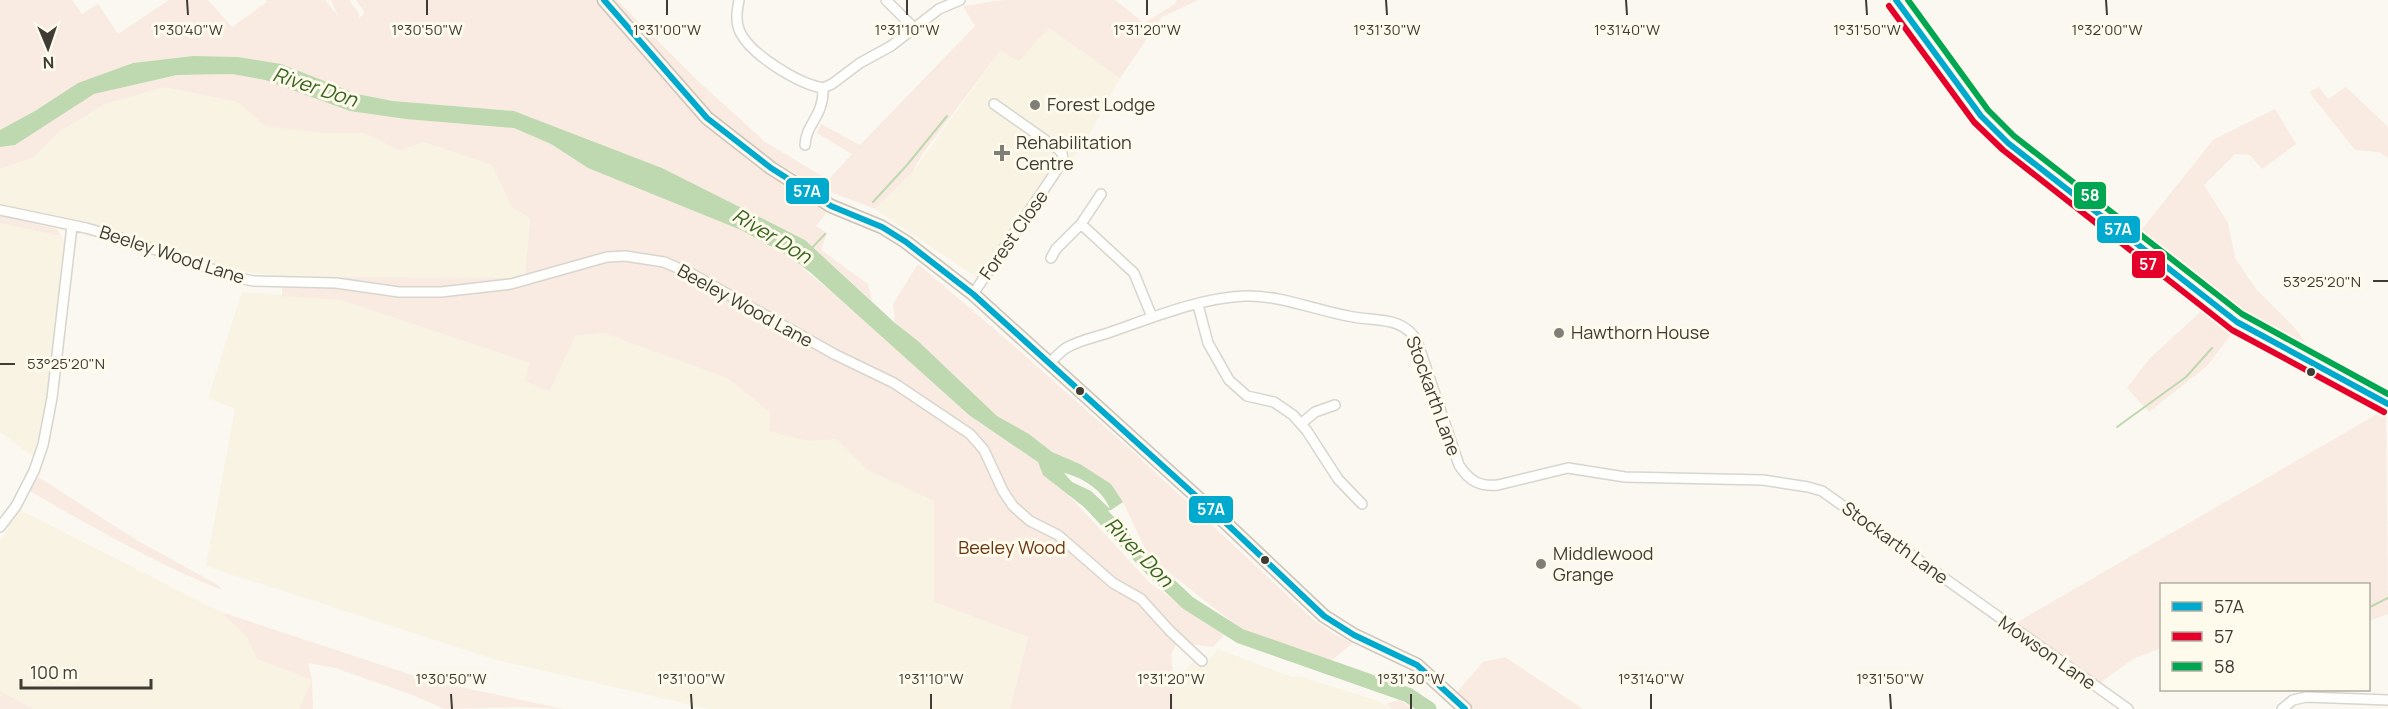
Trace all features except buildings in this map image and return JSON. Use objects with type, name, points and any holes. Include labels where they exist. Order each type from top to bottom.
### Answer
[{"type":"main road","points":[[607,3],[691,102],[739,145],[820,200],[882,227],[898,237],[973,294],[1228,525],[1324,616],[1354,635],[1417,665],[1465,709]]},
{"type":"street","points":[[739,0],[737,22],[746,42],[765,58],[803,83],[823,88],[891,45],[939,9],[960,0]]},
{"type":"street","points":[[886,0],[913,27]]},
{"type":"street","points":[[1896,0],[1981,116],[2008,143],[2237,322],[2388,404]]},
{"type":"street","points":[[805,145],[807,132],[823,105],[823,88]]},
{"type":"street","name":"Forest Close","points":[[973,294],[1063,161],[1062,153],[1058,149],[994,104]]},
{"type":"street","points":[[1051,258],[1056,249],[1081,224],[1101,194]]},
{"type":"street","name":"Beeley Wood Lane","points":[[0,210],[124,239],[253,281],[336,283],[399,292],[441,292],[511,284],[607,257],[625,256],[664,262],[692,274],[834,354],[894,383],[970,434],[984,450],[1003,491],[1013,506],[1030,521],[1058,535],[1113,583],[1141,599],[1202,661]]},
{"type":"street","points":[[1081,224],[1134,273],[1152,317]]},
{"type":"street","points":[[0,527],[16,506],[37,465],[43,444],[52,398],[72,225]]},
{"type":"street","name":"Stockarth Lane","points":[[1049,363],[1060,352],[1074,344],[1152,317],[1228,298],[1256,297],[1350,317],[1396,323],[1407,328],[1417,341],[1455,456],[1464,473],[1477,483],[1489,486],[1498,485],[1568,468],[1625,477],[1763,480],[1808,487],[1822,491],[1833,498],[1967,596]]},
{"type":"street","points":[[1198,305],[1208,343],[1229,380],[1247,396],[1281,405],[1302,423],[1338,479],[1362,504]]},
{"type":"street","points":[[1302,423],[1315,412],[1335,405]]},
{"type":"street","name":"Mowson Lane","points":[[1967,596],[2128,709]]},
{"type":"street","points":[[2282,709],[2292,700],[2306,697],[2388,700]]},
{"type":"shaded area","name":"Rehabilitation Centre","points":[[1049,28],[1120,78],[1090,133],[988,285],[875,209],[912,173],[1000,51],[1019,61]]},
{"type":"shaded area","points":[[164,87],[238,102],[265,126],[324,133],[365,133],[400,151],[422,142],[492,165],[512,207],[530,218],[525,278],[296,277],[254,273],[0,216],[0,169],[34,157],[60,131],[105,104]]},
{"type":"shaded area","points":[[0,223],[61,236],[65,243],[49,394],[34,457],[0,432]]},
{"type":"shaded area","points":[[242,292],[341,300],[530,363],[550,391],[575,336],[604,333],[727,378],[809,441],[836,439],[868,470],[934,501],[934,602],[1028,637],[1010,709],[709,709],[497,660],[206,566],[235,409],[208,398]]},
{"type":"shaded area","points":[[20,510],[221,612],[247,637],[257,659],[312,680],[299,709],[34,709],[0,691],[0,541]]},
{"type":"shaded area","points":[[1218,649],[1292,677],[1299,676],[1378,701],[1392,709],[1176,709],[1173,706],[1173,690],[1183,673],[1196,659],[1204,665]]},
{"type":"green space","points":[[0,0],[72,0],[82,14],[98,4],[118,34],[169,0],[208,0],[232,27],[267,2],[266,0],[325,0],[338,16],[331,0],[349,0],[359,14],[359,18],[365,13],[356,0],[599,0],[700,118],[832,210],[826,213],[816,226],[827,233],[821,250],[868,284],[872,301],[805,240],[662,168],[514,111],[393,101],[357,94],[238,57],[193,56],[133,63],[0,130]]},
{"type":"green space","points":[[612,0],[617,0],[697,80],[764,141],[828,180],[852,154],[817,133],[821,124],[860,145],[975,26],[963,6],[1004,0],[1115,0],[1144,23],[1175,4],[1177,0],[1198,0],[1162,17],[1120,78],[1049,28],[1019,61],[1000,51],[923,153],[912,173],[875,209],[820,188],[762,154],[715,117]]},
{"type":"green space","name":"Beeley Wood","points":[[232,74],[265,80],[299,91],[462,122],[514,128],[551,144],[588,168],[741,230],[787,255],[1038,462],[1151,584],[1224,635],[1213,647],[1177,642],[1171,655],[1174,684],[1173,706],[1176,709],[1010,709],[1028,637],[934,602],[934,501],[868,470],[836,439],[809,441],[770,431],[770,412],[727,378],[604,333],[575,336],[550,391],[525,381],[530,363],[341,300],[282,296],[282,288],[296,277],[525,278],[530,218],[512,207],[492,165],[423,142],[400,151],[365,133],[324,133],[265,126],[238,102],[164,87],[105,104],[60,131],[34,157],[0,169],[0,147],[15,145],[94,94],[177,75]]},
{"type":"green space","points":[[2319,87],[2328,99],[2346,87],[2388,127],[2388,158],[2379,152],[2355,150],[2309,92]]},
{"type":"green space","points":[[2275,109],[2296,144],[2262,169],[2250,155],[2235,154],[2204,185],[2228,223],[2235,258],[2256,289],[2295,328],[2308,346],[2301,352],[2243,318],[2214,297],[2139,233],[2213,140]]},
{"type":"green space","points":[[0,216],[57,229],[61,236],[0,223]]},
{"type":"green space","points":[[918,264],[1131,450],[1314,620],[1334,634],[1353,643],[1331,661],[1241,629],[1149,557],[1123,502],[1111,484],[1080,464],[1052,452],[1029,434],[997,416],[918,341],[895,323],[893,304]]},
{"type":"green space","points":[[2206,307],[2235,329],[2207,366],[2149,412],[2127,388],[2149,359]]},
{"type":"green space","points":[[2386,409],[2388,614],[2370,621],[2370,583],[2160,583],[2160,648],[2133,659],[2100,683],[2014,624]]},
{"type":"green space","points":[[35,475],[138,541],[218,585],[222,590],[147,556],[28,490]]},
{"type":"green space","points":[[221,612],[427,680],[564,709],[519,707],[445,709],[410,694],[335,668],[308,663],[312,680],[257,659],[247,637]]},
{"type":"green space","points":[[1505,657],[1583,709],[1474,709],[1457,692],[1483,662]]},
{"type":"green space","points":[[312,680],[313,709],[299,709]]},
{"type":"green space","points":[[0,691],[34,709],[0,709]]},
{"type":"green space","points":[[1399,700],[1414,709],[1392,709],[1386,704]]},
{"type":"water","points":[[193,56],[238,57],[281,64],[357,94],[393,101],[514,111],[662,168],[805,240],[895,323],[918,341],[997,416],[1029,434],[1052,452],[1080,464],[1111,484],[1123,502],[1111,510],[1093,514],[1043,475],[1038,462],[969,415],[811,273],[787,255],[741,230],[588,168],[551,144],[514,128],[406,119],[350,111],[265,80],[232,74],[177,75],[94,94],[15,145],[0,147],[0,130],[78,83],[133,63]],"holes":[[[1064,473],[1097,490],[1110,509],[1091,491],[1072,482]]]},
{"type":"waterway","points":[[873,202],[947,116]]},
{"type":"waterway","points":[[810,250],[825,234]]},
{"type":"waterway","points":[[2117,427],[2186,377],[2212,348]]},
{"type":"waterway","name":"River Don","points":[[1086,498],[1152,569],[1188,603],[1240,636],[1408,695],[1429,709]]},
{"type":"waterway","points":[[2370,607],[2388,598]]},
{"type":"transit line","name":"57A","points":[[604,0],[707,118],[771,168],[831,206],[882,227],[906,242],[973,294],[1228,525],[1324,616],[1354,635],[1417,665],[1465,709]]},
{"type":"transit line","name":"57A","points":[[1896,0],[1981,116],[2008,143],[2237,322],[2388,404]]},
{"type":"transit line","name":"58","points":[[1908,0],[1988,110],[2014,136],[2242,314],[2388,394]]},
{"type":"transit line","name":"57","points":[[1889,6],[1974,122],[2003,150],[2232,330],[2384,412]]},
{"type":"place","name":"Forest Lodge","points":[[1035,105]]},
{"type":"place","name":"Rehabilitation Centre","points":[[1002,153]]},
{"type":"place","name":"Hawthorn House","points":[[1559,333]]},
{"type":"place","name":"Middlewood Grange","points":[[1541,564]]}]
